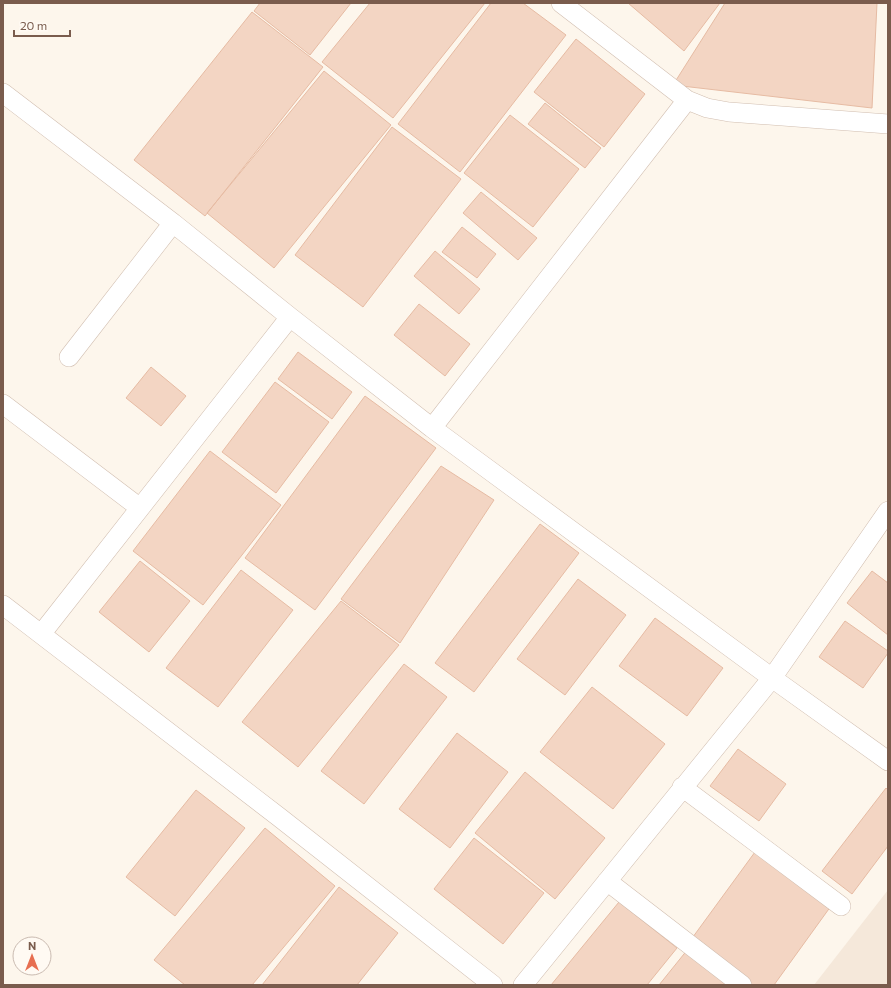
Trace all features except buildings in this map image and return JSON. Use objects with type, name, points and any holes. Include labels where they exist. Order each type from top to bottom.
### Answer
[{"type":"street","points":[[561,3],[687,100],[707,108],[729,112],[888,124]]},
{"type":"street","points":[[3,93],[172,223],[432,428],[772,678],[888,761]]},
{"type":"street","points":[[432,428],[687,100]]},
{"type":"street","points":[[69,357],[172,223]]},
{"type":"street","points":[[42,633],[290,317]]},
{"type":"street","points":[[3,404],[140,508]]},
{"type":"street","points":[[523,985],[682,787],[772,678],[888,511]]},
{"type":"street","points":[[3,605],[42,633],[493,985]]},
{"type":"street","points":[[682,787],[841,906]]},
{"type":"street","points":[[607,881],[742,985]]},
{"type":"shaded area","points":[[888,890],[888,985],[814,985]]}]
